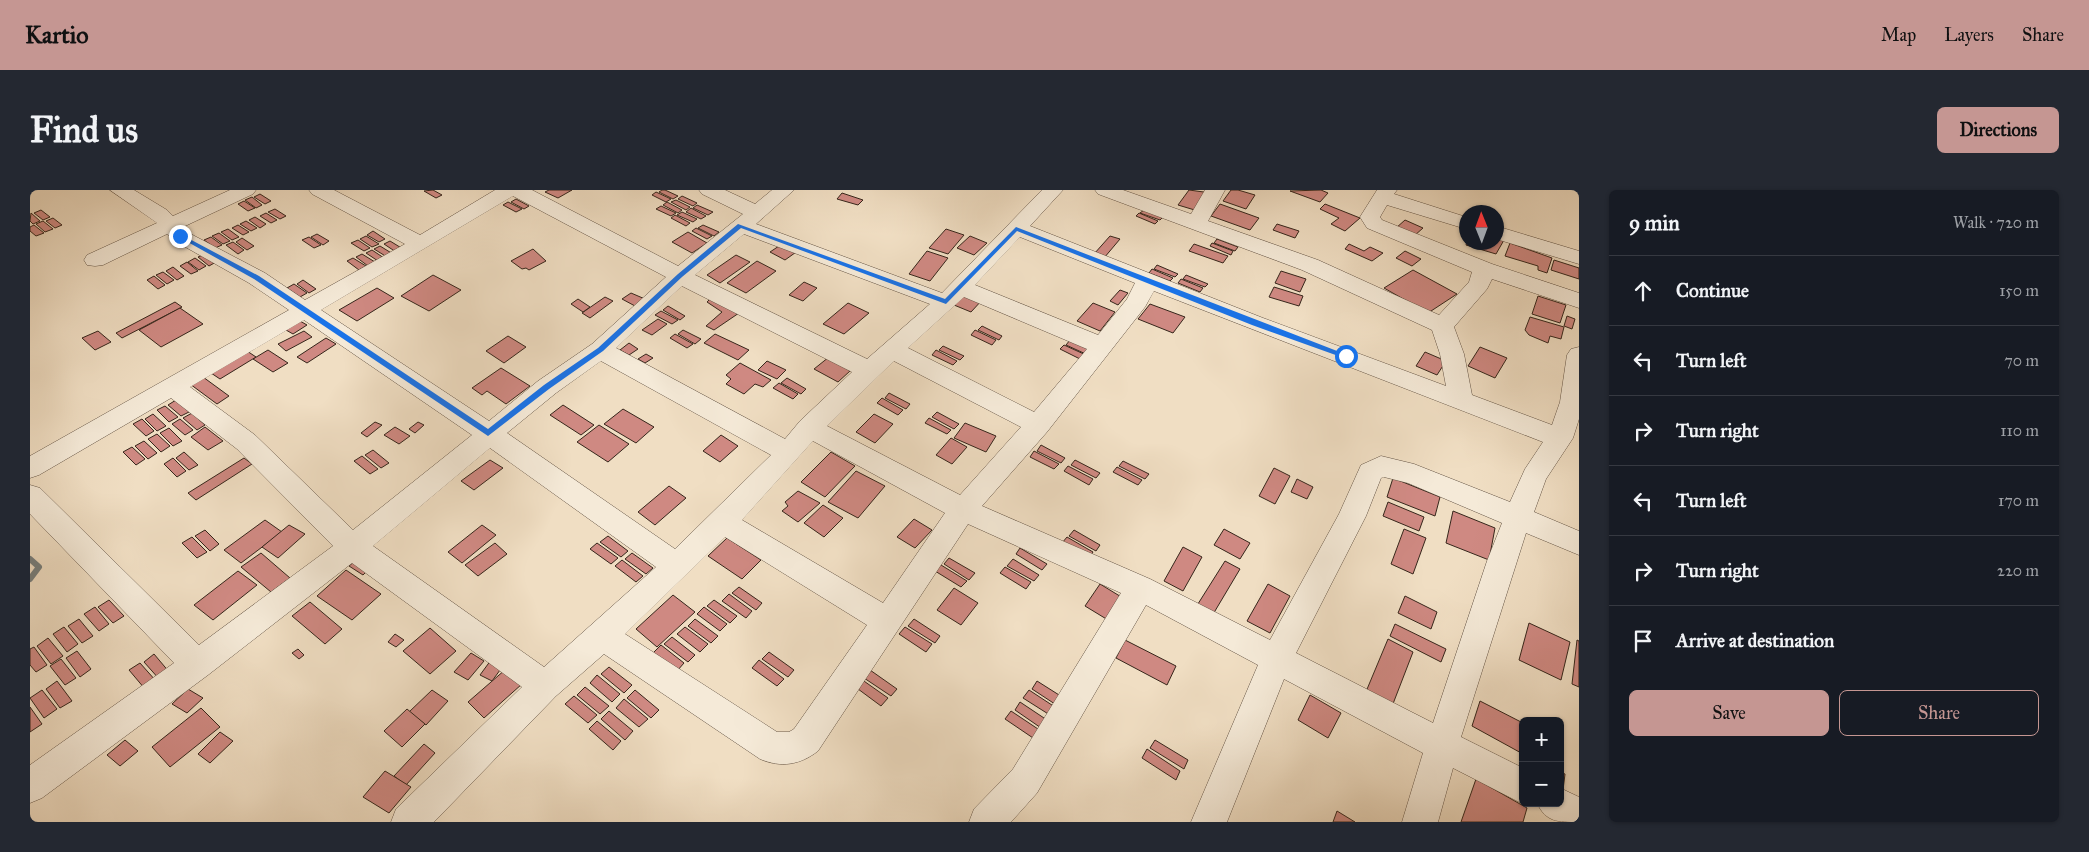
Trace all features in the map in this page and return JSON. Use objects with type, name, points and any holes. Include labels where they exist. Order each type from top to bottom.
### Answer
[{"type":"street","points":[[120,190],[160,214],[180,236],[257,278],[303,311],[488,433],[676,565]]},
{"type":"street","points":[[95,260],[246,190]]},
{"type":"street","points":[[320,190],[420,244]]},
{"type":"street","points":[[30,468],[420,244],[509,190]]},
{"type":"street","points":[[517,190],[680,276],[869,370]]},
{"type":"street","points":[[709,190],[748,219],[1102,346]]},
{"type":"street","points":[[30,786],[197,665],[352,547],[488,433],[546,387],[600,350],[680,276],[784,190]]},
{"type":"street","points":[[409,822],[544,686],[602,636],[723,522],[789,453],[809,428],[869,370],[953,294],[1053,190]]},
{"type":"street","points":[[1105,190],[1310,265],[1442,326],[1452,354],[1461,400]]},
{"type":"street","points":[[1196,223],[1215,190]]},
{"type":"street","points":[[1459,221],[1384,194],[1370,217],[1371,222],[1484,268],[1579,301]]},
{"type":"street","points":[[1016,228],[1255,323],[1560,438]]},
{"type":"street","points":[[1504,235],[1579,258]]},
{"type":"street","points":[[1442,326],[1479,284],[1484,268]]},
{"type":"street","points":[[602,636],[772,748],[785,750],[798,746],[806,740],[887,622],[907,589],[963,510],[1038,425],[1102,346],[1136,302],[1148,280]]},
{"type":"street","points":[[600,350],[789,453]]},
{"type":"street","points":[[892,350],[1038,425]]},
{"type":"street","points":[[1420,822],[1442,746],[1501,561],[1520,517],[1534,476],[1560,438],[1572,402],[1579,355]]},
{"type":"street","points":[[173,387],[246,442],[352,547],[450,616],[544,686]]},
{"type":"street","points":[[809,428],[963,510],[1140,588],[1519,786]]},
{"type":"street","points":[[1208,822],[1276,660],[1352,516],[1370,472],[1381,466],[1406,471],[1579,543]]},
{"type":"street","points":[[30,496],[197,665]]},
{"type":"street","points":[[723,522],[887,622]]},
{"type":"street","points":[[987,822],[1025,781],[1140,588]]},
{"type":"street","points":[[1562,807],[1579,816]]},
{"type":"building","points":[[433,190],[442,195],[436,198],[424,191]]},
{"type":"building","points":[[549,190],[572,190],[558,198],[545,192]]},
{"type":"building","points":[[662,190],[678,196],[673,199],[659,192]]},
{"type":"building","points":[[1189,190],[1211,193],[1198,211],[1178,205]]},
{"type":"building","points":[[1231,190],[1255,195],[1246,209],[1223,201]]},
{"type":"building","points":[[1321,190],[1328,193],[1320,202],[1290,191]]},
{"type":"building","points":[[656,192],[671,199],[666,202],[652,195]]},
{"type":"building","points":[[842,193],[863,200],[858,205],[837,199]]},
{"type":"building","points":[[260,194],[271,201],[265,204],[254,197]]},
{"type":"building","points":[[682,196],[697,203],[693,206],[678,199]]},
{"type":"building","points":[[252,197],[262,205],[256,208],[245,200]]},
{"type":"building","points":[[516,199],[529,206],[524,209],[511,202]]},
{"type":"building","points":[[676,200],[690,207],[686,210],[671,202]]},
{"type":"building","points":[[244,201],[255,208],[248,211],[238,204]]},
{"type":"building","points":[[508,202],[522,209],[516,212],[503,205]]},
{"type":"building","points":[[667,202],[682,210],[678,213],[663,205]]},
{"type":"building","points":[[1220,204],[1259,218],[1250,230],[1211,216]]},
{"type":"building","points":[[1325,204],[1360,218],[1345,231],[1331,224],[1339,218],[1320,209]]},
{"type":"building","points":[[697,205],[713,212],[708,215],[693,208]]},
{"type":"building","points":[[661,206],[676,213],[671,216],[656,209]]},
{"type":"building","points":[[691,208],[706,216],[701,219],[686,212]]},
{"type":"building","points":[[275,209],[286,216],[280,219],[268,212]]},
{"type":"building","points":[[41,210],[50,217],[43,220],[34,213]]},
{"type":"building","points":[[1144,210],[1163,217],[1160,220],[1140,213]]},
{"type":"building","points":[[682,212],[697,219],[693,222],[677,215]]},
{"type":"building","points":[[31,213],[40,221],[33,224],[30,221]]},
{"type":"building","points":[[266,213],[277,220],[271,223],[260,216]]},
{"type":"building","points":[[1139,213],[1158,221],[1155,224],[1136,216]]},
{"type":"building","points":[[675,215],[690,223],[686,226],[671,218]]},
{"type":"building","points":[[255,217],[266,224],[260,228],[249,220]]},
{"type":"building","points":[[53,218],[62,225],[55,228],[46,221]]},
{"type":"building","points":[[1405,220],[1423,228],[1414,236],[1396,228]]},
{"type":"building","points":[[43,221],[53,229],[45,232],[36,224]]},
{"type":"building","points":[[246,221],[257,228],[251,231],[240,224]]},
{"type":"building","points":[[1277,224],[1299,231],[1295,238],[1273,230]]},
{"type":"building","points":[[34,225],[44,233],[36,236],[30,231],[30,227]]},
{"type":"building","points":[[238,225],[249,232],[243,235],[232,228]]},
{"type":"building","points":[[703,225],[719,232],[714,236],[698,228]]},
{"type":"building","points":[[696,228],[712,236],[707,239],[692,231]]},
{"type":"building","points":[[228,229],[239,237],[232,240],[221,232]]},
{"type":"building","points":[[946,229],[964,235],[948,254],[929,248]]},
{"type":"building","points":[[373,231],[385,239],[379,242],[367,235]]},
{"type":"building","points":[[688,232],[707,243],[692,253],[672,242]]},
{"type":"building","points":[[219,233],[230,241],[223,244],[212,236]]},
{"type":"building","points":[[317,234],[329,241],[323,245],[311,237]]},
{"type":"building","points":[[366,236],[379,244],[372,247],[360,239]]},
{"type":"building","points":[[970,236],[987,243],[974,255],[957,248]]},
{"type":"building","points":[[1110,236],[1120,239],[1104,258],[1094,254]]},
{"type":"building","points":[[211,237],[222,245],[215,248],[204,240]]},
{"type":"building","points":[[309,237],[321,245],[314,248],[302,240]]},
{"type":"building","points":[[242,238],[254,246],[247,250],[236,242]]},
{"type":"building","points":[[1217,239],[1238,247],[1235,251],[1214,243]]},
{"type":"building","points":[[358,240],[370,248],[364,251],[351,243]]},
{"type":"building","points":[[390,241],[403,249],[396,252],[384,244]]},
{"type":"building","points":[[233,242],[244,250],[238,254],[226,245]]},
{"type":"building","points":[[785,242],[799,250],[785,260],[770,252]]},
{"type":"building","points":[[1212,243],[1233,251],[1231,255],[1210,246]]},
{"type":"building","points":[[1510,243],[1552,258],[1547,273],[1538,270],[1538,266],[1505,256]]},
{"type":"building","points":[[1194,244],[1228,256],[1223,263],[1189,251]]},
{"type":"building","points":[[1349,244],[1364,251],[1370,247],[1383,253],[1372,261],[1345,249]]},
{"type":"building","points":[[380,246],[393,254],[387,257],[374,249]]},
{"type":"building","points":[[533,249],[546,261],[529,270],[526,268],[522,269],[511,261]]},
{"type":"building","points":[[372,250],[384,258],[378,261],[366,253]]},
{"type":"building","points":[[1483,250],[1498,250],[1496,254]]},
{"type":"building","points":[[927,251],[948,258],[930,281],[909,274]]},
{"type":"building","points":[[1405,251],[1421,259],[1412,266],[1396,258]]},
{"type":"building","points":[[205,254],[216,262],[209,266],[198,257]]},
{"type":"building","points":[[362,254],[375,262],[368,266],[356,257]]},
{"type":"building","points":[[736,255],[750,262],[720,283],[707,275]]},
{"type":"building","points":[[195,258],[206,266],[199,270],[188,262]]},
{"type":"building","points":[[353,258],[366,266],[359,270],[347,261]]},
{"type":"building","points":[[1554,260],[1579,268],[1579,279],[1551,270]]},
{"type":"building","points":[[757,261],[776,271],[746,293],[727,283]]},
{"type":"building","points":[[187,262],[198,271],[191,274],[180,266]]},
{"type":"building","points":[[1157,265],[1178,274],[1175,277],[1154,269]]},
{"type":"building","points":[[173,267],[184,276],[177,280],[166,271]]},
{"type":"building","points":[[1152,269],[1173,278],[1170,281],[1149,273]]},
{"type":"building","points":[[1413,270],[1457,294],[1428,313],[1384,288]]},
{"type":"building","points":[[1281,271],[1306,279],[1300,292],[1275,283]]},
{"type":"building","points":[[163,272],[174,280],[167,284],[156,275]]},
{"type":"building","points":[[433,275],[461,290],[429,311],[401,296]]},
{"type":"building","points":[[1186,275],[1208,284],[1205,287],[1183,279]]},
{"type":"building","points":[[154,276],[165,285],[158,289],[147,280]]},
{"type":"building","points":[[1181,279],[1203,288],[1200,292],[1178,283]]},
{"type":"building","points":[[303,280],[316,289],[309,293],[297,284]]},
{"type":"building","points":[[804,282],[817,288],[803,301],[789,295]]},
{"type":"building","points":[[294,284],[307,293],[300,297],[287,288]]},
{"type":"building","points":[[1274,287],[1303,296],[1299,306],[1269,297]]},
{"type":"building","points":[[377,288],[394,298],[357,321],[339,310]]},
{"type":"building","points":[[1120,290],[1128,293],[1118,305],[1110,301]]},
{"type":"building","points":[[966,292],[983,299],[971,312],[954,305]]},
{"type":"building","points":[[631,293],[645,299],[635,306],[622,299]]},
{"type":"building","points":[[1538,296],[1566,305],[1560,323],[1532,314]]},
{"type":"building","points":[[605,297],[613,301],[590,318],[582,313]]},
{"type":"building","points":[[711,298],[739,313],[714,330],[706,326],[722,312],[707,302]]},
{"type":"building","points":[[578,299],[590,307],[583,312],[571,304]]},
{"type":"building","points":[[175,302],[182,307],[122,338],[116,333]]},
{"type":"building","points":[[848,303],[869,313],[844,334],[823,324]]},
{"type":"building","points":[[1093,303],[1115,312],[1100,331],[1077,321]]},
{"type":"building","points":[[1150,304],[1185,317],[1173,333],[1138,319]]},
{"type":"building","points":[[668,306],[685,316],[680,320],[663,310]]},
{"type":"building","points":[[180,308],[203,324],[161,347],[139,330]]},
{"type":"building","points":[[661,311],[678,320],[672,324],[655,315]]},
{"type":"building","points":[[1567,316],[1575,319],[1572,329],[1564,326]]},
{"type":"building","points":[[1530,317],[1564,327],[1561,339],[1550,336],[1548,343],[1529,335],[1525,330]]},
{"type":"building","points":[[658,319],[667,324],[652,335],[642,330]]},
{"type":"building","points":[[300,321],[307,325],[293,334],[286,330]]},
{"type":"building","points":[[982,326],[1002,336],[999,340],[978,330]]},
{"type":"building","points":[[683,330],[701,339],[695,344],[678,334]]},
{"type":"building","points":[[975,330],[996,340],[992,345],[971,335]]},
{"type":"building","points":[[98,331],[111,342],[95,350],[82,338]]},
{"type":"building","points":[[304,331],[312,337],[286,351],[278,344]]},
{"type":"building","points":[[675,334],[693,344],[687,348],[670,338]]},
{"type":"building","points":[[715,334],[749,350],[738,360],[704,343]]},
{"type":"building","points":[[508,336],[526,347],[504,363],[486,351]]},
{"type":"building","points":[[326,338],[336,344],[307,363],[297,357]]},
{"type":"building","points":[[1070,340],[1092,351],[1088,355],[1066,345]]},
{"type":"building","points":[[629,343],[638,349],[629,355],[620,350]]},
{"type":"building","points":[[1064,345],[1086,355],[1082,360],[1060,349]]},
{"type":"building","points":[[943,346],[964,356],[960,360],[939,350]]},
{"type":"building","points":[[1480,347],[1507,358],[1495,378],[1468,366]]},
{"type":"building","points":[[268,350],[288,363],[273,372],[253,359]]},
{"type":"building","points":[[936,350],[957,361],[953,365],[932,355]]},
{"type":"building","points":[[247,351],[256,357],[220,379],[211,373]]},
{"type":"building","points":[[1425,352],[1446,361],[1437,375],[1416,366]]},
{"type":"building","points":[[646,354],[653,358],[645,363],[638,359]]},
{"type":"building","points":[[829,357],[850,371],[838,382],[814,369]]},
{"type":"building","points":[[767,361],[786,370],[777,379],[758,370]]},
{"type":"building","points":[[740,363],[771,380],[763,387],[755,384],[744,394],[726,384],[731,379],[726,375]]},
{"type":"building","points":[[501,368],[530,386],[506,404],[487,391],[482,395],[472,388]]},
{"type":"building","points":[[203,377],[229,396],[217,404],[190,384]]},
{"type":"building","points":[[787,378],[806,389],[801,394],[781,383]]},
{"type":"building","points":[[779,383],[798,394],[793,399],[773,388]]},
{"type":"building","points":[[889,393],[910,404],[906,409],[885,398]]},
{"type":"building","points":[[882,398],[903,410],[898,415],[877,403]]},
{"type":"building","points":[[176,400],[189,412],[181,416],[168,405]]},
{"type":"building","points":[[563,405],[594,425],[581,435],[550,415]]},
{"type":"building","points":[[165,406],[178,417],[169,422],[157,410]]},
{"type":"building","points":[[623,409],[654,427],[636,443],[604,424]]},
{"type":"building","points":[[937,412],[959,424],[954,429],[932,417]]},
{"type":"building","points":[[192,413],[205,425],[197,430],[183,418]]},
{"type":"building","points":[[153,414],[166,426],[157,431],[145,419]]},
{"type":"building","points":[[874,414],[893,424],[875,443],[856,432]]},
{"type":"building","points":[[929,418],[951,430],[947,434],[925,423]]},
{"type":"building","points":[[142,419],[154,431],[146,436],[133,424]]},
{"type":"building","points":[[180,419],[193,430],[185,435],[172,424]]},
{"type":"building","points":[[375,422],[382,425],[367,437],[361,433]]},
{"type":"building","points":[[418,422],[424,425],[415,433],[409,429]]},
{"type":"building","points":[[965,423],[996,436],[986,452],[954,438]]},
{"type":"building","points":[[599,425],[629,444],[608,462],[577,442]]},
{"type":"building","points":[[205,427],[223,441],[208,450],[191,437]]},
{"type":"building","points":[[395,427],[410,436],[399,444],[384,435]]},
{"type":"building","points":[[169,428],[182,441],[173,446],[160,433]]},
{"type":"building","points":[[157,434],[170,446],[161,452],[148,439]]},
{"type":"building","points":[[721,435],[738,446],[720,462],[703,451]]},
{"type":"building","points":[[951,438],[967,447],[952,464],[936,455]]},
{"type":"building","points":[[144,441],[157,453],[148,459],[135,446]]},
{"type":"building","points":[[1041,445],[1065,458],[1061,463],[1037,451]]},
{"type":"building","points":[[132,447],[145,459],[136,465],[123,452]]},
{"type":"building","points":[[373,450],[389,463],[381,468],[365,455]]},
{"type":"building","points":[[1034,451],[1059,464],[1054,469],[1030,457]]},
{"type":"building","points":[[184,452],[198,465],[189,470],[176,458]]},
{"type":"building","points":[[831,452],[855,466],[825,497],[801,482]]},
{"type":"building","points":[[362,456],[378,469],[370,474],[354,461]]},
{"type":"building","points":[[173,458],[186,471],[177,477],[164,464]]},
{"type":"building","points":[[244,458],[252,464],[196,500],[188,493]]},
{"type":"building","points":[[490,460],[503,468],[474,490],[461,481]]},
{"type":"building","points":[[1075,460],[1100,473],[1096,478],[1071,465]]},
{"type":"building","points":[[1123,461],[1149,474],[1145,479],[1119,466]]},
{"type":"building","points":[[1068,466],[1093,479],[1089,485],[1064,471]]},
{"type":"building","points":[[1117,467],[1142,480],[1138,485],[1113,472]]},
{"type":"building","points":[[1274,468],[1290,476],[1275,504],[1259,496]]},
{"type":"building","points":[[856,471],[885,486],[858,518],[828,502]]},
{"type":"building","points":[[1393,478],[1440,497],[1435,516],[1387,497]]},
{"type":"building","points":[[1297,479],[1313,487],[1307,499],[1291,492]]},
{"type":"building","points":[[669,486],[686,498],[655,525],[638,512]]},
{"type":"building","points":[[798,491],[820,503],[798,522],[782,511],[788,506],[785,502]]},
{"type":"building","points":[[1388,502],[1424,517],[1419,531],[1383,516]]},
{"type":"building","points":[[823,505],[843,518],[824,537],[804,523]]},
{"type":"building","points":[[1453,511],[1495,528],[1489,560],[1446,543]]},
{"type":"building","points":[[914,519],[932,530],[915,548],[897,537]]},
{"type":"building","points":[[265,520],[282,532],[241,563],[224,550]]},
{"type":"building","points":[[289,525],[305,534],[278,558],[262,547]]},
{"type":"building","points":[[482,525],[496,535],[462,563],[448,552]]},
{"type":"building","points":[[1224,529],[1250,543],[1240,559],[1214,545]]},
{"type":"building","points":[[1404,529],[1426,538],[1413,574],[1391,564]]},
{"type":"building","points":[[205,530],[219,544],[210,551],[195,536]]},
{"type":"building","points":[[1074,530],[1100,545],[1096,551],[1069,536]]},
{"type":"building","points":[[608,536],[628,551],[621,557],[600,542]]},
{"type":"building","points":[[192,537],[207,552],[197,558],[182,543]]},
{"type":"building","points":[[1067,537],[1093,552],[1089,558],[1062,543]]},
{"type":"building","points":[[727,538],[761,560],[742,579],[708,556]]},
{"type":"building","points":[[495,543],[507,554],[478,576],[465,565]]},
{"type":"building","points":[[597,543],[618,558],[611,564],[590,549]]},
{"type":"building","points":[[1183,547],[1202,557],[1183,591],[1164,581]]},
{"type":"building","points":[[1020,548],[1047,564],[1042,570],[1016,554]]},
{"type":"building","points":[[261,553],[290,578],[271,592],[241,567]]},
{"type":"building","points":[[632,553],[653,568],[646,574],[625,559]]},
{"type":"building","points":[[949,558],[975,573],[969,580],[944,564]]},
{"type":"building","points":[[1013,559],[1039,575],[1034,581],[1007,566]]},
{"type":"building","points":[[622,560],[643,576],[636,582],[615,566]]},
{"type":"building","points":[[355,561],[369,569],[363,575],[349,566]]},
{"type":"building","points":[[1225,561],[1240,569],[1212,616],[1196,607]]},
{"type":"building","points":[[941,565],[967,581],[961,587],[935,571]]},
{"type":"building","points":[[1005,567],[1031,582],[1026,589],[1000,573]]},
{"type":"building","points":[[346,570],[381,594],[352,620],[317,596]]},
{"type":"building","points":[[238,571],[257,585],[213,620],[194,605]]},
{"type":"building","points":[[1100,584],[1123,598],[1108,620],[1085,606]]},
{"type":"building","points":[[1268,584],[1290,596],[1270,633],[1247,621]]},
{"type":"building","points":[[739,587],[762,603],[756,610],[732,593]]},
{"type":"building","points":[[954,588],[978,603],[961,625],[937,610]]},
{"type":"building","points":[[729,594],[752,611],[746,618],[722,601]]},
{"type":"building","points":[[673,595],[695,612],[657,647],[636,629]]},
{"type":"building","points":[[1405,596],[1437,612],[1431,629],[1398,613]]},
{"type":"building","points":[[109,600],[124,616],[113,623],[98,607]]},
{"type":"building","points":[[714,600],[737,616],[730,623],[707,606]]},
{"type":"building","points":[[310,602],[342,629],[325,644],[292,616]]},
{"type":"building","points":[[95,607],[109,624],[99,631],[84,614]]},
{"type":"building","points":[[704,607],[727,624],[720,631],[697,614]]},
{"type":"building","points":[[79,619],[93,636],[82,643],[68,626]]},
{"type":"building","points":[[695,619],[718,636],[711,643],[688,626]]},
{"type":"building","points":[[914,619],[940,636],[935,643],[908,626]]},
{"type":"building","points":[[1529,623],[1570,642],[1561,680],[1519,660]]},
{"type":"building","points":[[1395,624],[1446,649],[1441,662],[1390,636]]},
{"type":"building","points":[[64,627],[78,644],[67,652],[53,634]]},
{"type":"building","points":[[685,627],[708,644],[700,652],[677,634]]},
{"type":"building","points":[[905,627],[932,644],[926,652],[899,634]]},
{"type":"building","points":[[430,628],[456,651],[430,674],[403,651]]},
{"type":"building","points":[[395,634],[404,640],[396,647],[388,642]]},
{"type":"building","points":[[672,637],[695,655],[688,662],[664,644]]},
{"type":"building","points":[[48,638],[63,656],[51,664],[37,646]]},
{"type":"building","points":[[1388,639],[1413,652],[1391,709],[1365,694]]},
{"type":"building","points":[[1125,640],[1176,666],[1167,685],[1116,658]]},
{"type":"building","points":[[1577,640],[1579,641],[1579,687],[1572,684]]},
{"type":"building","points":[[661,645],[684,663],[677,671],[653,653]]},
{"type":"building","points":[[34,647],[47,665],[36,672],[30,665],[30,649]]},
{"type":"building","points":[[298,649],[304,655],[299,659],[292,653]]},
{"type":"building","points":[[77,651],[91,669],[80,677],[66,658]]},
{"type":"building","points":[[769,652],[794,670],[788,677],[762,659]]},
{"type":"building","points":[[471,653],[484,661],[468,680],[454,672]]},
{"type":"building","points":[[154,654],[170,673],[160,680],[144,662]]},
{"type":"building","points":[[61,659],[76,678],[65,685],[50,666]]},
{"type":"building","points":[[491,660],[503,666],[492,681],[480,675]]},
{"type":"building","points":[[759,660],[784,679],[777,686],[752,668]]},
{"type":"building","points":[[140,663],[156,681],[145,689],[129,670]]},
{"type":"building","points":[[609,667],[632,685],[624,693],[601,674]]},
{"type":"building","points":[[506,669],[522,684],[484,718],[468,702]]},
{"type":"building","points":[[870,670],[897,689],[891,696],[864,678]]},
{"type":"building","points":[[597,675],[620,694],[612,702],[590,683]]},
{"type":"building","points":[[861,679],[888,698],[881,706],[854,686]]},
{"type":"building","points":[[57,681],[72,701],[60,708],[46,689]]},
{"type":"building","points":[[1037,681],[1067,700],[1061,708],[1032,689]]},
{"type":"building","points":[[585,687],[609,706],[600,714],[577,695]]},
{"type":"building","points":[[188,689],[203,698],[187,713],[172,704]]},
{"type":"building","points":[[42,690],[57,709],[44,718],[30,698]]},
{"type":"building","points":[[432,690],[448,701],[426,725],[409,712]]},
{"type":"building","points":[[635,690],[659,710],[651,718],[627,698]]},
{"type":"building","points":[[1029,690],[1058,709],[1053,717],[1023,698]]},
{"type":"building","points":[[1310,695],[1341,713],[1328,738],[1298,720]]},
{"type":"building","points":[[574,696],[597,715],[588,723],[565,704]]},
{"type":"building","points":[[624,699],[648,719],[639,727],[616,708]]},
{"type":"building","points":[[1480,701],[1519,721],[1519,752],[1472,726]]},
{"type":"building","points":[[1020,702],[1050,722],[1044,730],[1015,710]]},
{"type":"building","points":[[30,707],[42,724],[30,732]]},
{"type":"building","points":[[201,708],[220,727],[170,767],[152,747]]},
{"type":"building","points":[[407,709],[425,724],[402,747],[384,731]]},
{"type":"building","points":[[609,711],[633,731],[625,740],[601,719]]},
{"type":"building","points":[[1011,711],[1041,731],[1036,740],[1005,719]]},
{"type":"building","points":[[597,721],[621,741],[613,750],[589,729]]},
{"type":"building","points":[[220,732],[233,741],[210,763],[198,754]]},
{"type":"building","points":[[125,740],[138,751],[120,766],[107,755]]},
{"type":"building","points":[[1155,740],[1188,760],[1184,769],[1150,748]]},
{"type":"building","points":[[424,744],[435,753],[406,785],[394,776]]},
{"type":"building","points":[[1147,749],[1180,771],[1176,780],[1142,758]]},
{"type":"building","points":[[385,771],[411,787],[389,813],[363,797]]},
{"type":"building","points":[[1476,779],[1519,803],[1519,807],[1527,808],[1523,822],[1461,822]]},
{"type":"building","points":[[1337,811],[1355,822],[1333,822]]},
{"type":"waterway","points":[[30,559],[39,567],[30,579]]},
{"type":"route","points":[[180,236],[257,278],[303,311],[488,433],[546,387],[600,350],[680,276],[740,225],[946,302],[1016,228],[1255,323],[1346,356]]}]
